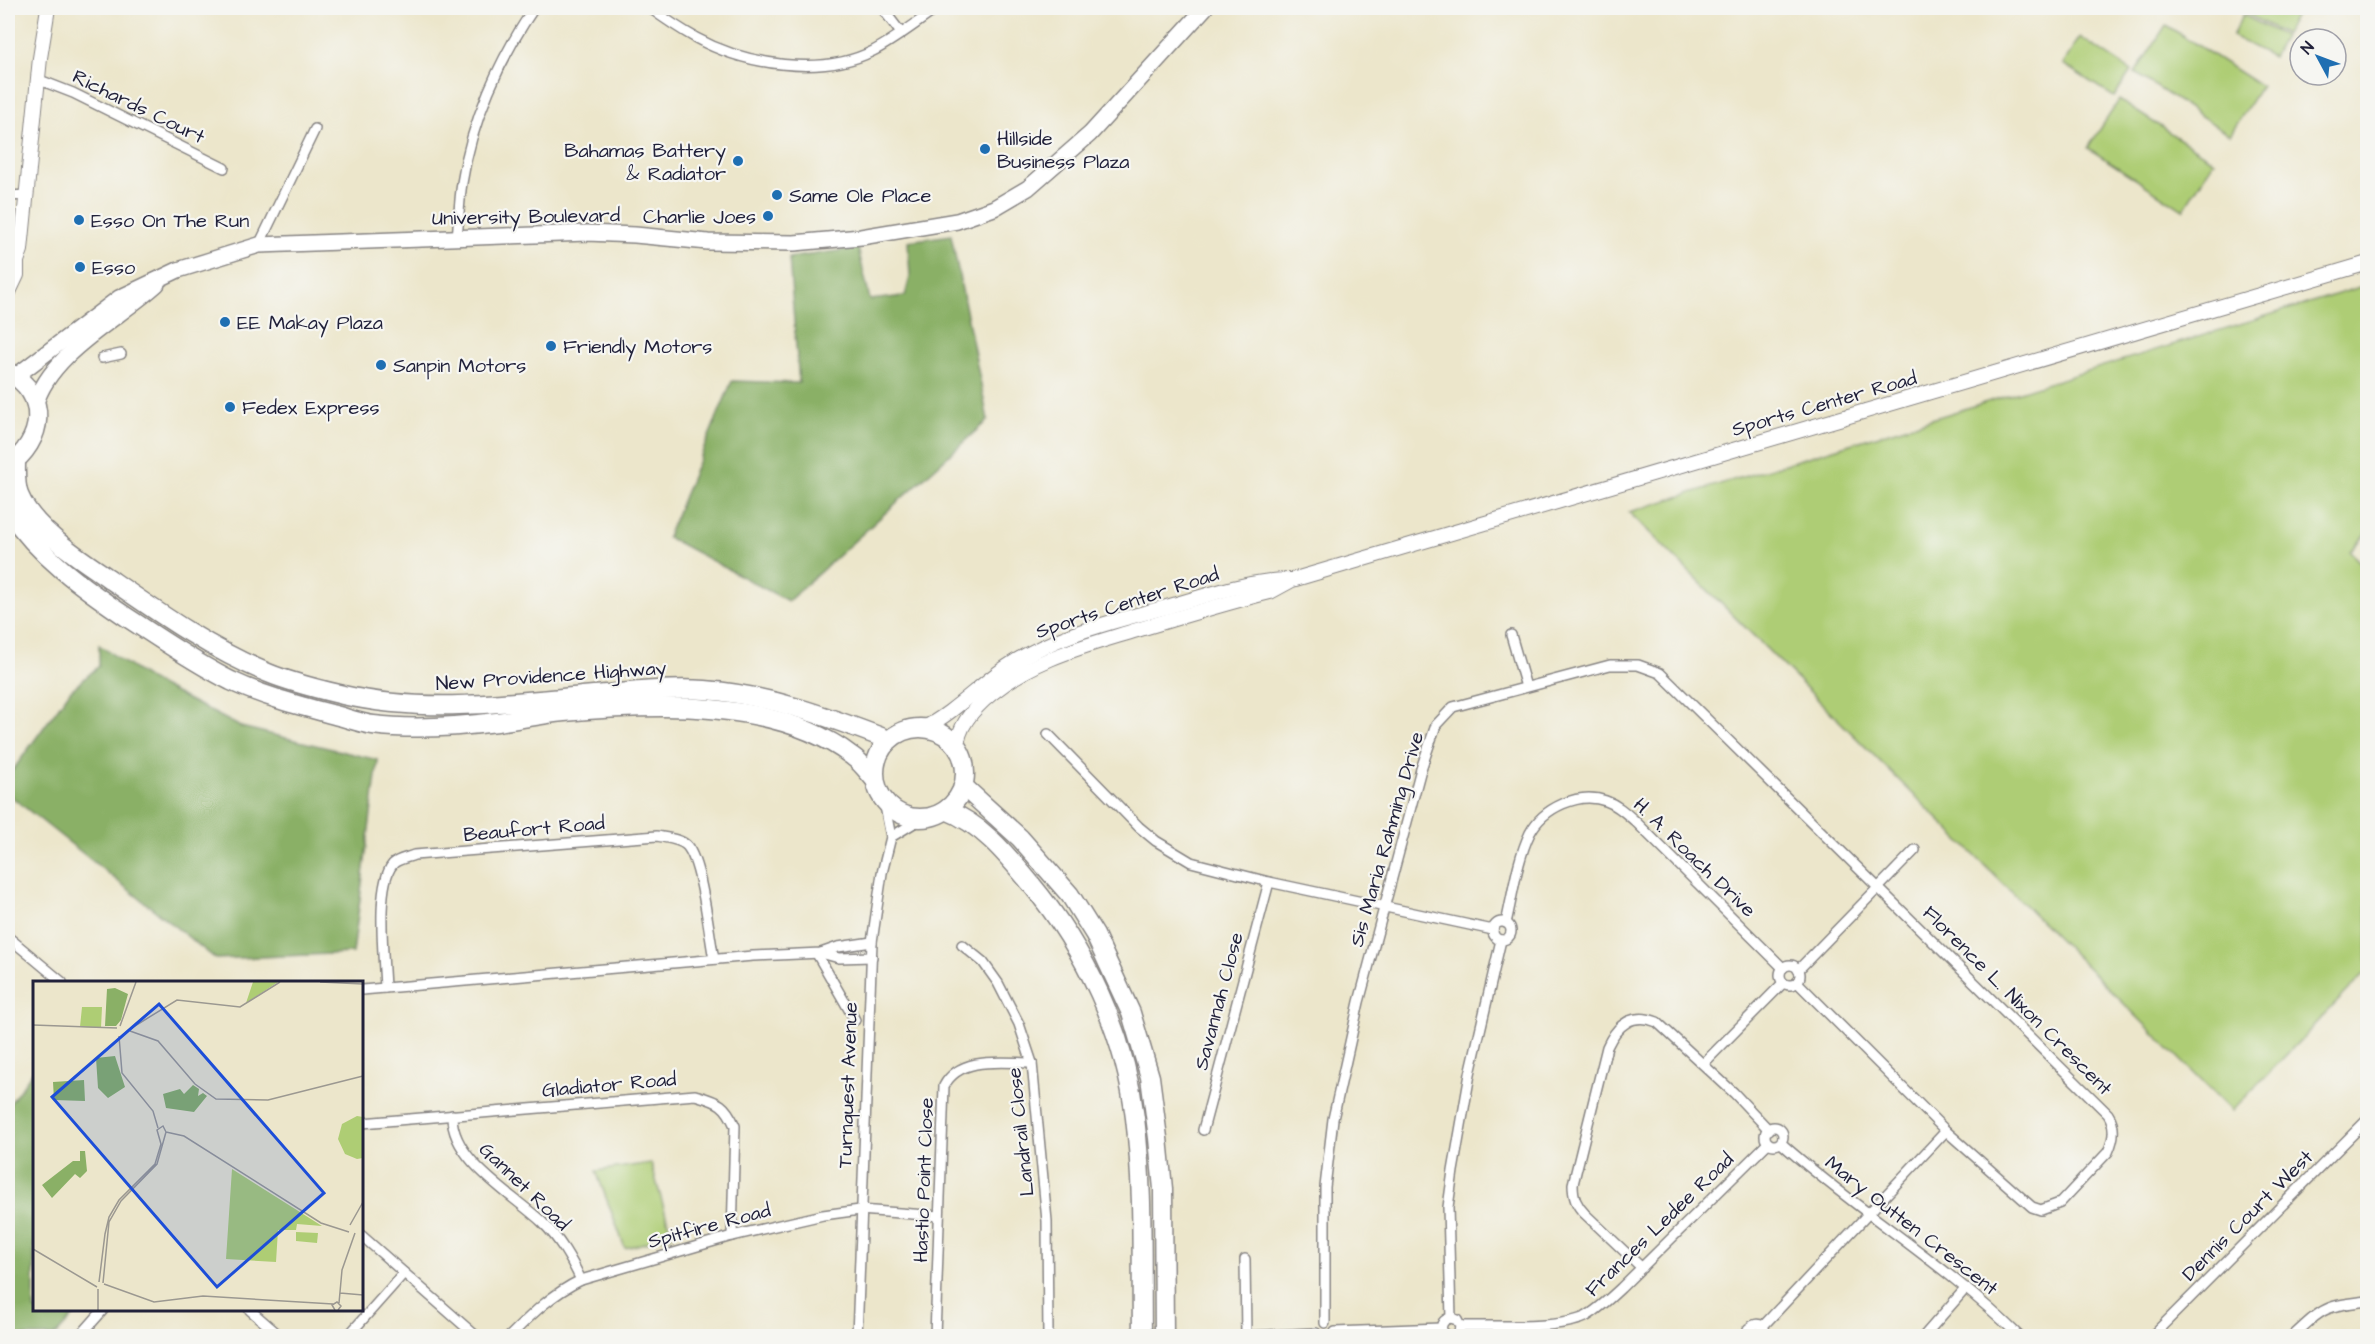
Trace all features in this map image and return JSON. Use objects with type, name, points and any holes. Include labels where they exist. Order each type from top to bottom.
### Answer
[{"type":"highway","points":[[12,374],[30,393],[35,406]]},
{"type":"highway","name":"New Providence Highway","points":[[35,406],[38,417],[35,435],[29,447],[12,464],[19,495],[42,526],[60,543],[154,609],[241,661],[286,680],[344,695],[380,701],[452,706],[647,690],[705,690],[773,700],[804,708],[889,740]]},
{"type":"highway","name":"New Providence Highway","points":[[8,510],[30,540],[64,573],[173,648],[231,681],[297,705],[371,725],[451,726],[562,712],[633,708],[723,709],[781,722],[807,732],[853,756],[875,780]]},
{"type":"highway","points":[[8,528],[21,545],[44,564],[64,573]]},
{"type":"highway","points":[[924,728],[942,734],[957,747],[964,764],[963,786],[956,800],[946,810],[927,818],[903,815],[893,810],[884,801],[875,780],[878,757],[889,740],[907,730],[924,728]]},
{"type":"highway","points":[[963,786],[1020,838],[1070,895],[1095,935],[1131,1013],[1146,1061],[1156,1117],[1162,1189],[1164,1336]]},
{"type":"highway","points":[[946,810],[968,819],[980,829],[1040,894],[1079,953],[1113,1027],[1127,1072],[1135,1118],[1140,1190],[1142,1336]]},
{"type":"main road","points":[[8,294],[17,275],[12,266],[21,250],[38,79],[48,8]]},
{"type":"main road","name":"University Boulevard","points":[[12,374],[36,362],[82,324],[119,298],[178,270],[259,245],[587,233],[708,242],[794,243],[861,237],[957,222],[994,208],[1028,188],[1090,134],[1205,8]]},
{"type":"main road","name":"Sports Center Road","points":[[957,747],[962,727],[980,704],[1006,684],[1049,659],[1224,603],[1270,592],[1292,580],[2367,263]]},
{"type":"main road","name":"University Boulevard","points":[[35,406],[39,390],[66,358],[163,278]]},
{"type":"main road","name":"Sports Center Road","points":[[924,728],[946,714],[1009,665],[1073,635],[1186,601],[1269,580],[1292,580]]},
{"type":"street","points":[[457,238],[462,182],[482,107],[520,27],[534,8]]},
{"type":"street","points":[[650,8],[698,40],[735,54],[766,62],[812,67],[840,63],[872,51],[938,8]]},
{"type":"street","points":[[882,8],[901,33]]},
{"type":"street","name":"Richards Court","points":[[38,79],[73,93],[224,168]]},
{"type":"street","points":[[259,245],[315,129]]},
{"type":"street","points":[[8,196],[28,195]]},
{"type":"street","points":[[102,358],[121,354]]},
{"type":"street","points":[[1511,635],[1526,687]]},
{"type":"street","name":"Sis Maria Rahming Drive","points":[[1325,1323],[1325,1187],[1328,1154],[1343,1069],[1411,802],[1436,725],[1448,711],[1461,703],[1610,665],[1638,665],[1660,673],[1879,888]]},
{"type":"street","points":[[1048,734],[1139,827],[1164,847],[1191,862],[1269,882],[1493,930]]},
{"type":"street","name":"H. A. Roach Drive","points":[[1506,923],[1526,843],[1536,824],[1544,815],[1568,802],[1583,798],[1603,800],[1636,822],[1783,968]]},
{"type":"street","points":[[884,801],[891,837],[914,822],[927,818]]},
{"type":"street","name":"Beaufort Road","points":[[385,988],[382,894],[387,872],[395,861],[414,855],[657,836],[672,839],[687,845],[696,861],[714,960]]},
{"type":"street","name":"Turnquest Avenue","points":[[856,1336],[872,942],[882,873],[891,837]]},
{"type":"street","points":[[1798,970],[1915,850]]},
{"type":"street","name":"Savannah Close","points":[[1203,1130],[1269,882]]},
{"type":"street","name":"Florence L. Nixon Crescent","points":[[1797,982],[1946,1131],[2024,1202],[2041,1210],[2060,1203],[2076,1189],[2108,1152],[2113,1135],[2112,1120],[1879,888]]},
{"type":"street","points":[[1498,923],[1506,923],[1511,932],[1508,938],[1501,940],[1494,936],[1493,930],[1498,923]]},
{"type":"street","points":[[8,937],[61,981]]},
{"type":"street","points":[[1451,1318],[1449,1198],[1468,1085],[1501,940]]},
{"type":"street","points":[[819,954],[838,947],[872,942]]},
{"type":"street","name":"Landrail Close","points":[[962,945],[983,962],[1001,988],[1019,1024],[1032,1063],[1047,1221],[1048,1336]]},
{"type":"street","points":[[819,954],[855,1020]]},
{"type":"street","points":[[363,990],[714,960],[819,954],[839,958],[872,957]]},
{"type":"street","points":[[1791,965],[1798,970],[1800,976],[1797,982],[1789,986],[1783,983],[1780,976],[1783,968],[1791,965]]},
{"type":"street","points":[[1703,1064],[1783,983]]},
{"type":"street","points":[[1642,1268],[1578,1207],[1573,1192],[1573,1184],[1607,1047],[1618,1027],[1633,1019],[1643,1018],[1657,1022],[1703,1064],[1768,1130]]},
{"type":"street","name":"Hastio Point Close","points":[[935,1336],[944,1086],[948,1078],[961,1068],[978,1064],[1032,1063]]},
{"type":"street","name":"Gladiator Road","points":[[363,1123],[694,1095],[717,1102],[728,1109],[735,1126],[732,1236]]},
{"type":"street","name":"Gannet Road","points":[[452,1115],[452,1126],[462,1149],[497,1185],[551,1232],[565,1249],[581,1280]]},
{"type":"street","name":"Dennis Court West","points":[[2152,1336],[2367,1119]]},
{"type":"street","points":[[1774,1127],[1782,1131],[1781,1143],[1773,1146],[1768,1143],[1765,1137],[1768,1130],[1774,1127]]},
{"type":"street","points":[[1749,1336],[1748,1329],[1753,1325],[1758,1324],[1764,1331],[1946,1131]]},
{"type":"street","name":"Frances Ledee Road","points":[[1460,1326],[1539,1324],[1584,1317],[1600,1307],[1642,1268],[1768,1143]]},
{"type":"street","name":"Mary Outten Crescent","points":[[1781,1143],[1828,1183],[1966,1288],[2019,1336]]},
{"type":"street","name":"Spitfire Road","points":[[510,1336],[543,1303],[562,1289],[581,1280],[732,1236],[823,1215],[860,1210],[939,1216]]},
{"type":"street","points":[[363,1237],[476,1336]]},
{"type":"street","points":[[1245,1259],[1246,1336],[1317,1335],[1319,1326],[1325,1323],[1333,1327],[1335,1334],[1441,1328]]},
{"type":"street","points":[[348,1336],[404,1273]]},
{"type":"street","points":[[1924,1336],[1966,1288]]},
{"type":"street","points":[[2293,1336],[2329,1306],[2367,1301]]},
{"type":"street","points":[[80,1336],[102,1311]]},
{"type":"street","points":[[251,1311],[280,1336]]},
{"type":"street","points":[[1448,1336],[1441,1328],[1443,1322],[1451,1318],[1457,1320],[1460,1326],[1459,1333],[1454,1336]]},
{"type":"green space","points":[[2248,8],[2285,8],[2296,13],[2285,34],[2245,13]]},
{"type":"green space","points":[[2243,15],[2284,36],[2273,57],[2232,36]]},
{"type":"green space","points":[[2166,25],[2261,86],[2230,135],[2135,73]]},
{"type":"green space","points":[[2080,37],[2131,71],[2114,97],[2063,64]]},
{"type":"green space","points":[[2119,100],[2214,161],[2183,210],[2088,148]]},
{"type":"green space","points":[[951,235],[988,420],[788,601],[667,537],[732,381],[799,383],[789,258],[858,248],[870,300],[905,296],[910,277],[908,241]]},
{"type":"green space","points":[[2367,285],[2367,533],[2350,552],[2368,570],[2367,971],[2232,1111],[1629,512]]},
{"type":"green space","points":[[99,645],[150,680],[241,727],[378,760],[353,953],[216,959],[8,794],[8,777],[70,691],[99,666]]},
{"type":"green space","points":[[33,1071],[33,1311],[78,1311],[57,1334],[52,1336],[14,1336],[8,1332],[8,1106]]},
{"type":"green space","points":[[651,1163],[672,1236],[625,1248],[596,1171]]},
{"type":"place","name":"Hillside Business Plaza","points":[[985,149]]},
{"type":"place","name":"Bahamas Battery & Radiator","points":[[738,161]]},
{"type":"place","name":"Same Ole Place","points":[[777,195]]},
{"type":"place","name":"Charlie Joes","points":[[768,216]]},
{"type":"place","name":"Esso On The Run","points":[[79,220]]},
{"type":"place","name":"Esso","points":[[80,267]]},
{"type":"place","name":"EE Makay Plaza","points":[[225,322]]},
{"type":"place","name":"Friendly Motors","points":[[551,346]]},
{"type":"place","name":"Sanpin Motors","points":[[381,365]]},
{"type":"place","name":"Fedex Express","points":[[230,407]]}]
